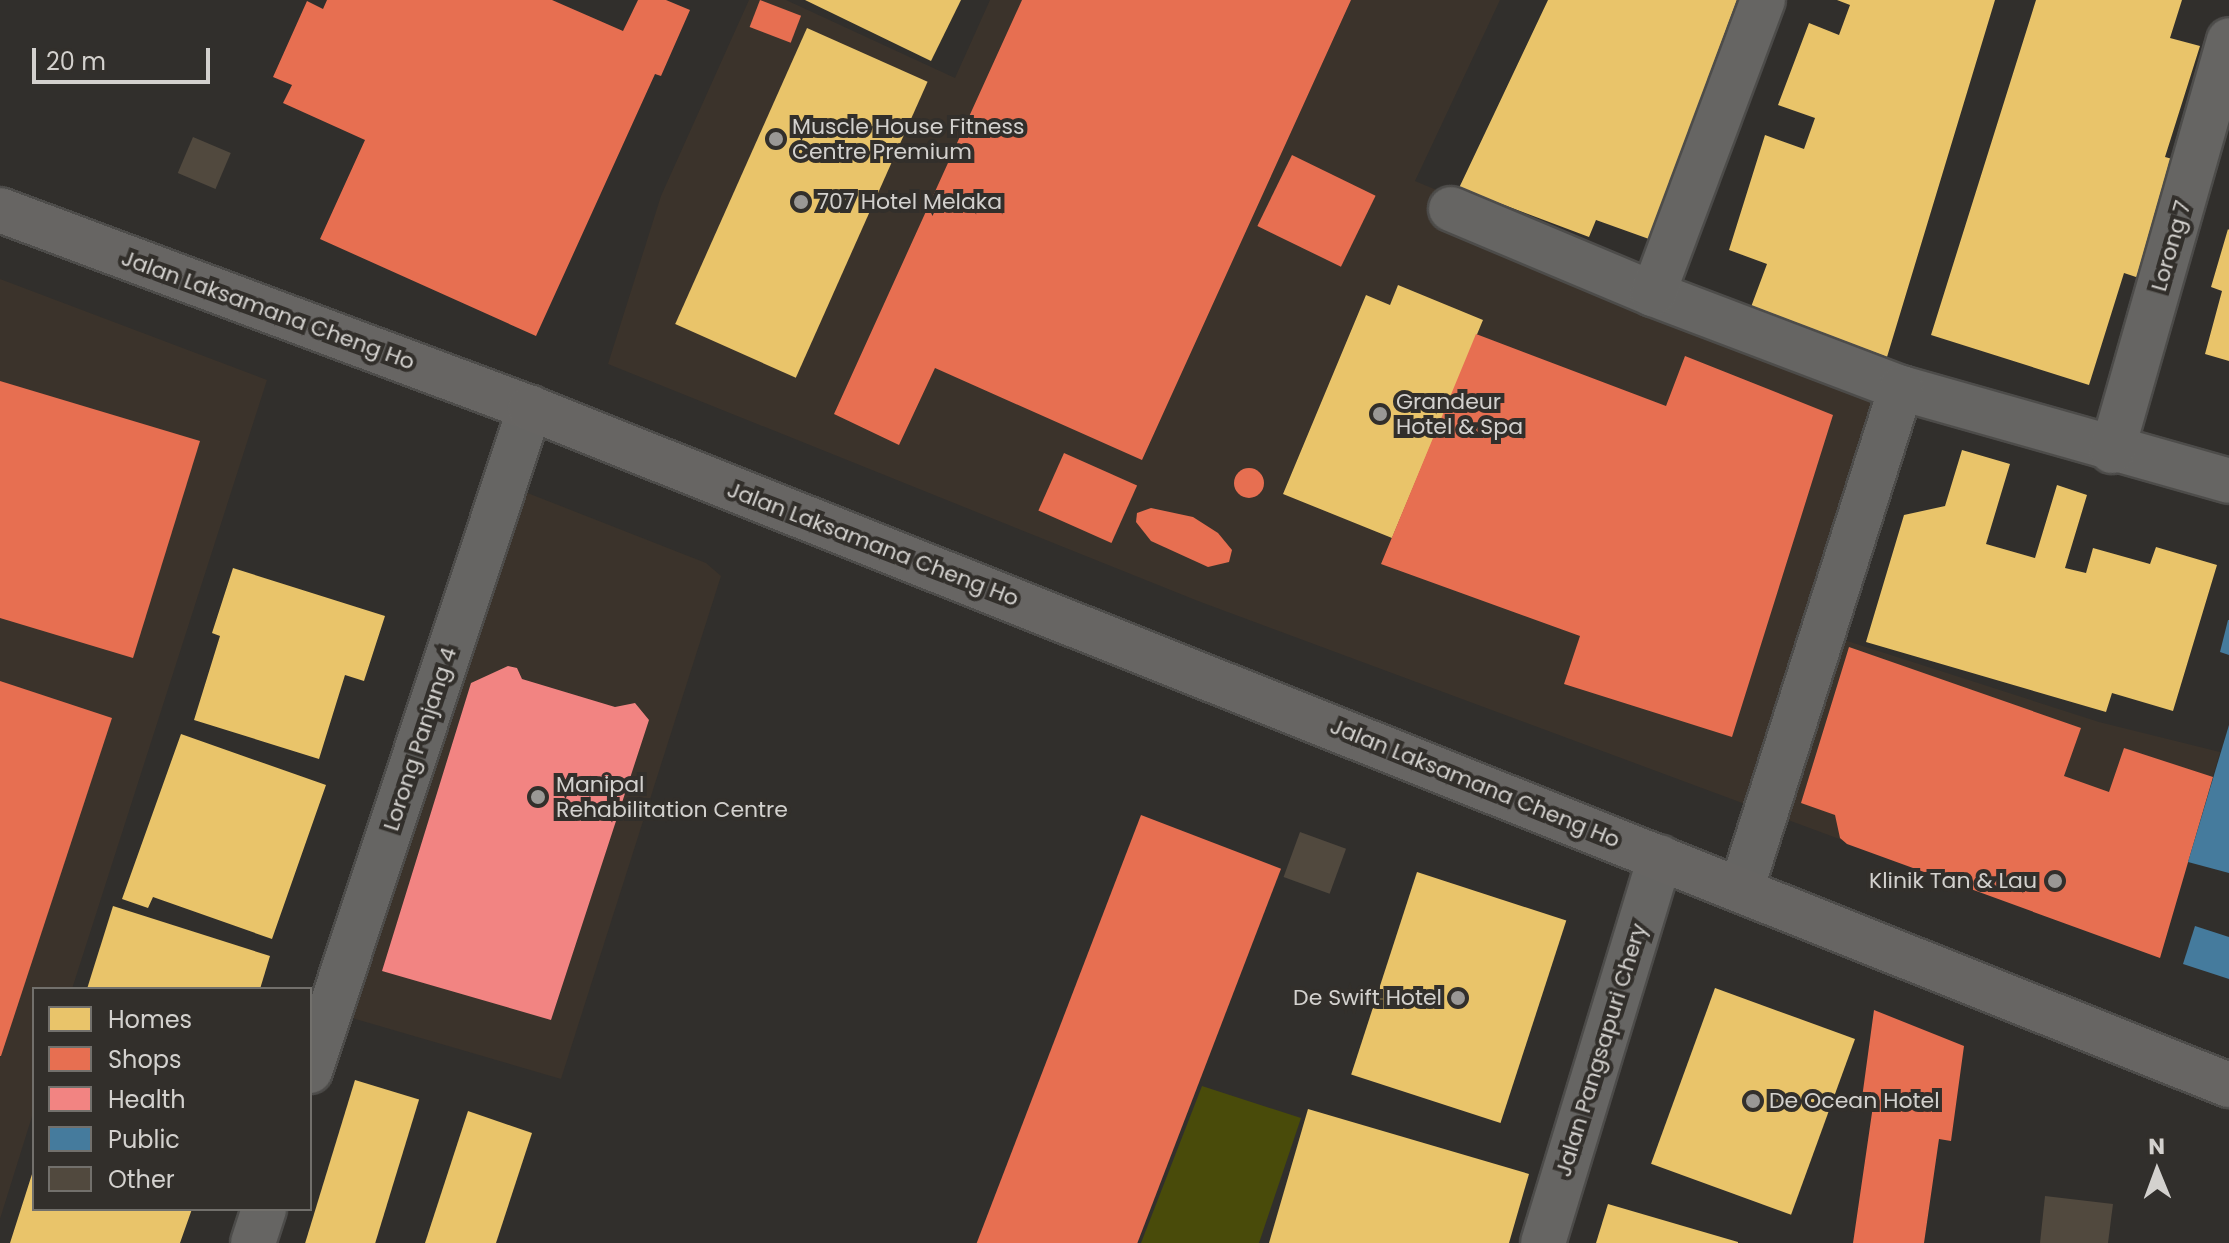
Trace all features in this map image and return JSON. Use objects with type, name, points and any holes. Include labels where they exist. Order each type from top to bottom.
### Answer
[{"type":"main road","name":"Jalan Laksamana Cheng Ho","points":[[0,210],[530,408],[2229,1085]]},
{"type":"street","points":[[1653,294],[1763,0]]},
{"type":"street","name":"Lorong 7","points":[[2112,451],[2229,40]]},
{"type":"street","points":[[1451,209],[1653,294],[1901,388],[2112,451],[2229,481]]},
{"type":"street","points":[[1741,890],[1901,388]]},
{"type":"street","name":"Lorong Panjang 4","points":[[312,1065],[530,408]]},
{"type":"street","name":"Jalan Pangsapuri Chery","points":[[1543,1243],[1660,857]]},
{"type":"street","points":[[253,1243],[263,1211]]},
{"type":"shaded area","points":[[749,0],[786,0],[955,78],[990,0],[1500,0],[1415,181],[1723,309],[1920,378],[1841,639],[2099,722],[2220,752],[2160,958],[1198,601],[608,364],[661,196]]},
{"type":"shaded area","points":[[0,279],[267,380],[73,987],[32,987],[32,1116],[0,1219]]},
{"type":"shaded area","name":"Manipal Rehabilitation Centre","points":[[525,492],[706,563],[721,576],[561,1079],[352,1018]]},
{"type":"shaded area","points":[[1202,1086],[1301,1118],[1259,1243],[1141,1243]]},
{"type":"building: Homes","points":[[805,0],[961,0],[931,61]]},
{"type":"building: Homes","points":[[1548,0],[1737,0],[1649,239],[1596,220],[1589,237],[1459,188]]},
{"type":"building: Homes","points":[[1837,0],[1995,0],[1887,357],[1751,307],[1767,264],[1729,250],[1765,135],[1804,149],[1815,118],[1778,105],[1809,23],[1839,35],[1850,5]]},
{"type":"building: Homes","points":[[2036,0],[2182,0],[2170,38],[2200,46],[2165,157],[2176,160],[2139,278],[2124,273],[2089,385],[1931,335]]},
{"type":"building: Homes","name":"707 Hotel Melaka","points":[[807,28],[928,82],[796,378],[675,324]]},
{"type":"building: Homes","points":[[2228,229],[2229,361],[2205,354],[2222,291],[2211,287]]},
{"type":"building: Homes","name":"Grandeur Hotel & Spa","points":[[1398,285],[1483,320],[1392,538],[1283,494],[1366,295],[1390,305]]},
{"type":"building: Homes","points":[[1962,450],[2010,464],[1986,544],[2035,558],[2057,485],[2087,495],[2065,568],[2086,573],[2093,548],[2150,564],[2156,547],[2217,565],[2173,711],[2112,693],[2106,712],[1866,642],[1904,515],[1945,506]]},
{"type":"building: Homes","points":[[233,568],[385,616],[364,681],[345,675],[319,759],[194,720],[220,636],[212,633]]},
{"type":"building: Homes","points":[[181,734],[326,785],[272,939],[153,897],[148,908],[122,899]]},
{"type":"building: Homes","name":"De Swift Hotel","points":[[1417,872],[1566,921],[1500,1123],[1351,1075]]},
{"type":"building: Homes","points":[[113,906],[270,956],[261,987],[88,987]]},
{"type":"building: Homes","name":"De Ocean Hotel","points":[[1715,988],[1855,1039],[1791,1215],[1651,1164]]},
{"type":"building: Homes","points":[[355,1080],[419,1100],[375,1243],[305,1243]]},
{"type":"building: Homes","points":[[1308,1109],[1529,1174],[1509,1243],[1269,1243]]},
{"type":"building: Homes","points":[[468,1111],[532,1133],[496,1243],[425,1243]]},
{"type":"building: Homes","points":[[32,1174],[32,1211],[191,1211],[180,1243],[10,1243]]},
{"type":"building: Homes","points":[[1608,1204],[1738,1242],[1738,1243],[1596,1243]]},
{"type":"building: Shops","points":[[327,0],[552,0],[623,31],[638,0],[666,0],[690,10],[661,76],[655,74],[536,336],[320,239],[365,140],[283,103],[292,85],[273,77],[307,1],[323,9]]},
{"type":"building: Shops","points":[[760,0],[801,16],[791,43],[750,27]]},
{"type":"building: Shops","points":[[1022,0],[1351,0],[1142,460],[935,368],[899,445],[834,414]]},
{"type":"building: Shops","points":[[1292,155],[1376,196],[1341,267],[1257,226]]},
{"type":"building: Shops","points":[[1476,334],[1666,406],[1685,356],[1833,415],[1732,737],[1564,684],[1580,636],[1381,564]]},
{"type":"building: Shops","points":[[0,381],[200,441],[133,658],[0,618]]},
{"type":"building: Shops","points":[[1064,453],[1137,486],[1111,543],[1038,511]]},
{"type":"building: Shops","points":[[1249,468],[1260,472],[1264,483],[1260,494],[1249,498],[1238,494],[1234,483],[1238,472]]},
{"type":"building: Shops","points":[[1151,508],[1193,517],[1218,533],[1232,550],[1229,562],[1208,567],[1151,541],[1136,522],[1137,513]]},
{"type":"building: Shops","points":[[1849,647],[2081,728],[2064,776],[2109,792],[2124,748],[2213,777],[2160,958],[1847,844],[1840,838],[1835,815],[1801,803]]},
{"type":"building: Shops","points":[[0,681],[112,718],[1,1056],[0,1056]]},
{"type":"building: Shops","points":[[1141,815],[1281,869],[1137,1243],[977,1243]]},
{"type":"building: Shops","points":[[1874,1010],[1964,1046],[1951,1141],[1939,1139],[1924,1243],[1853,1243],[1874,1099],[1862,1098]]},
{"type":"building: Health","points":[[508,666],[517,668],[522,679],[615,707],[635,703],[649,720],[551,1020],[382,971],[471,683]]},
{"type":"building: Public","points":[[2229,620],[2229,655],[2220,652]]},
{"type":"building: Public","points":[[2229,725],[2229,873],[2188,862]]},
{"type":"building: Public","points":[[2195,926],[2229,937],[2229,979],[2183,964]]},
{"type":"building: Other","points":[[193,137],[231,153],[216,189],[178,173]]},
{"type":"building: Other","points":[[1300,832],[1346,849],[1330,894],[1284,877]]},
{"type":"building: Other","points":[[2045,1196],[2113,1204],[2108,1243],[2040,1243]]},
{"type":"place","name":"Muscle House Fitness Centre Premium","points":[[776,139]]},
{"type":"place","name":"707 Hotel Melaka","points":[[801,202]]},
{"type":"place","name":"Grandeur Hotel & Spa","points":[[1380,414]]},
{"type":"place","name":"Manipal Rehabilitation Centre","points":[[538,797]]},
{"type":"place","name":"Klinik Tan & Lau","points":[[2055,881]]},
{"type":"place","name":"De Swift Hotel","points":[[1458,998]]},
{"type":"place","name":"De Ocean Hotel","points":[[1753,1101]]}]
